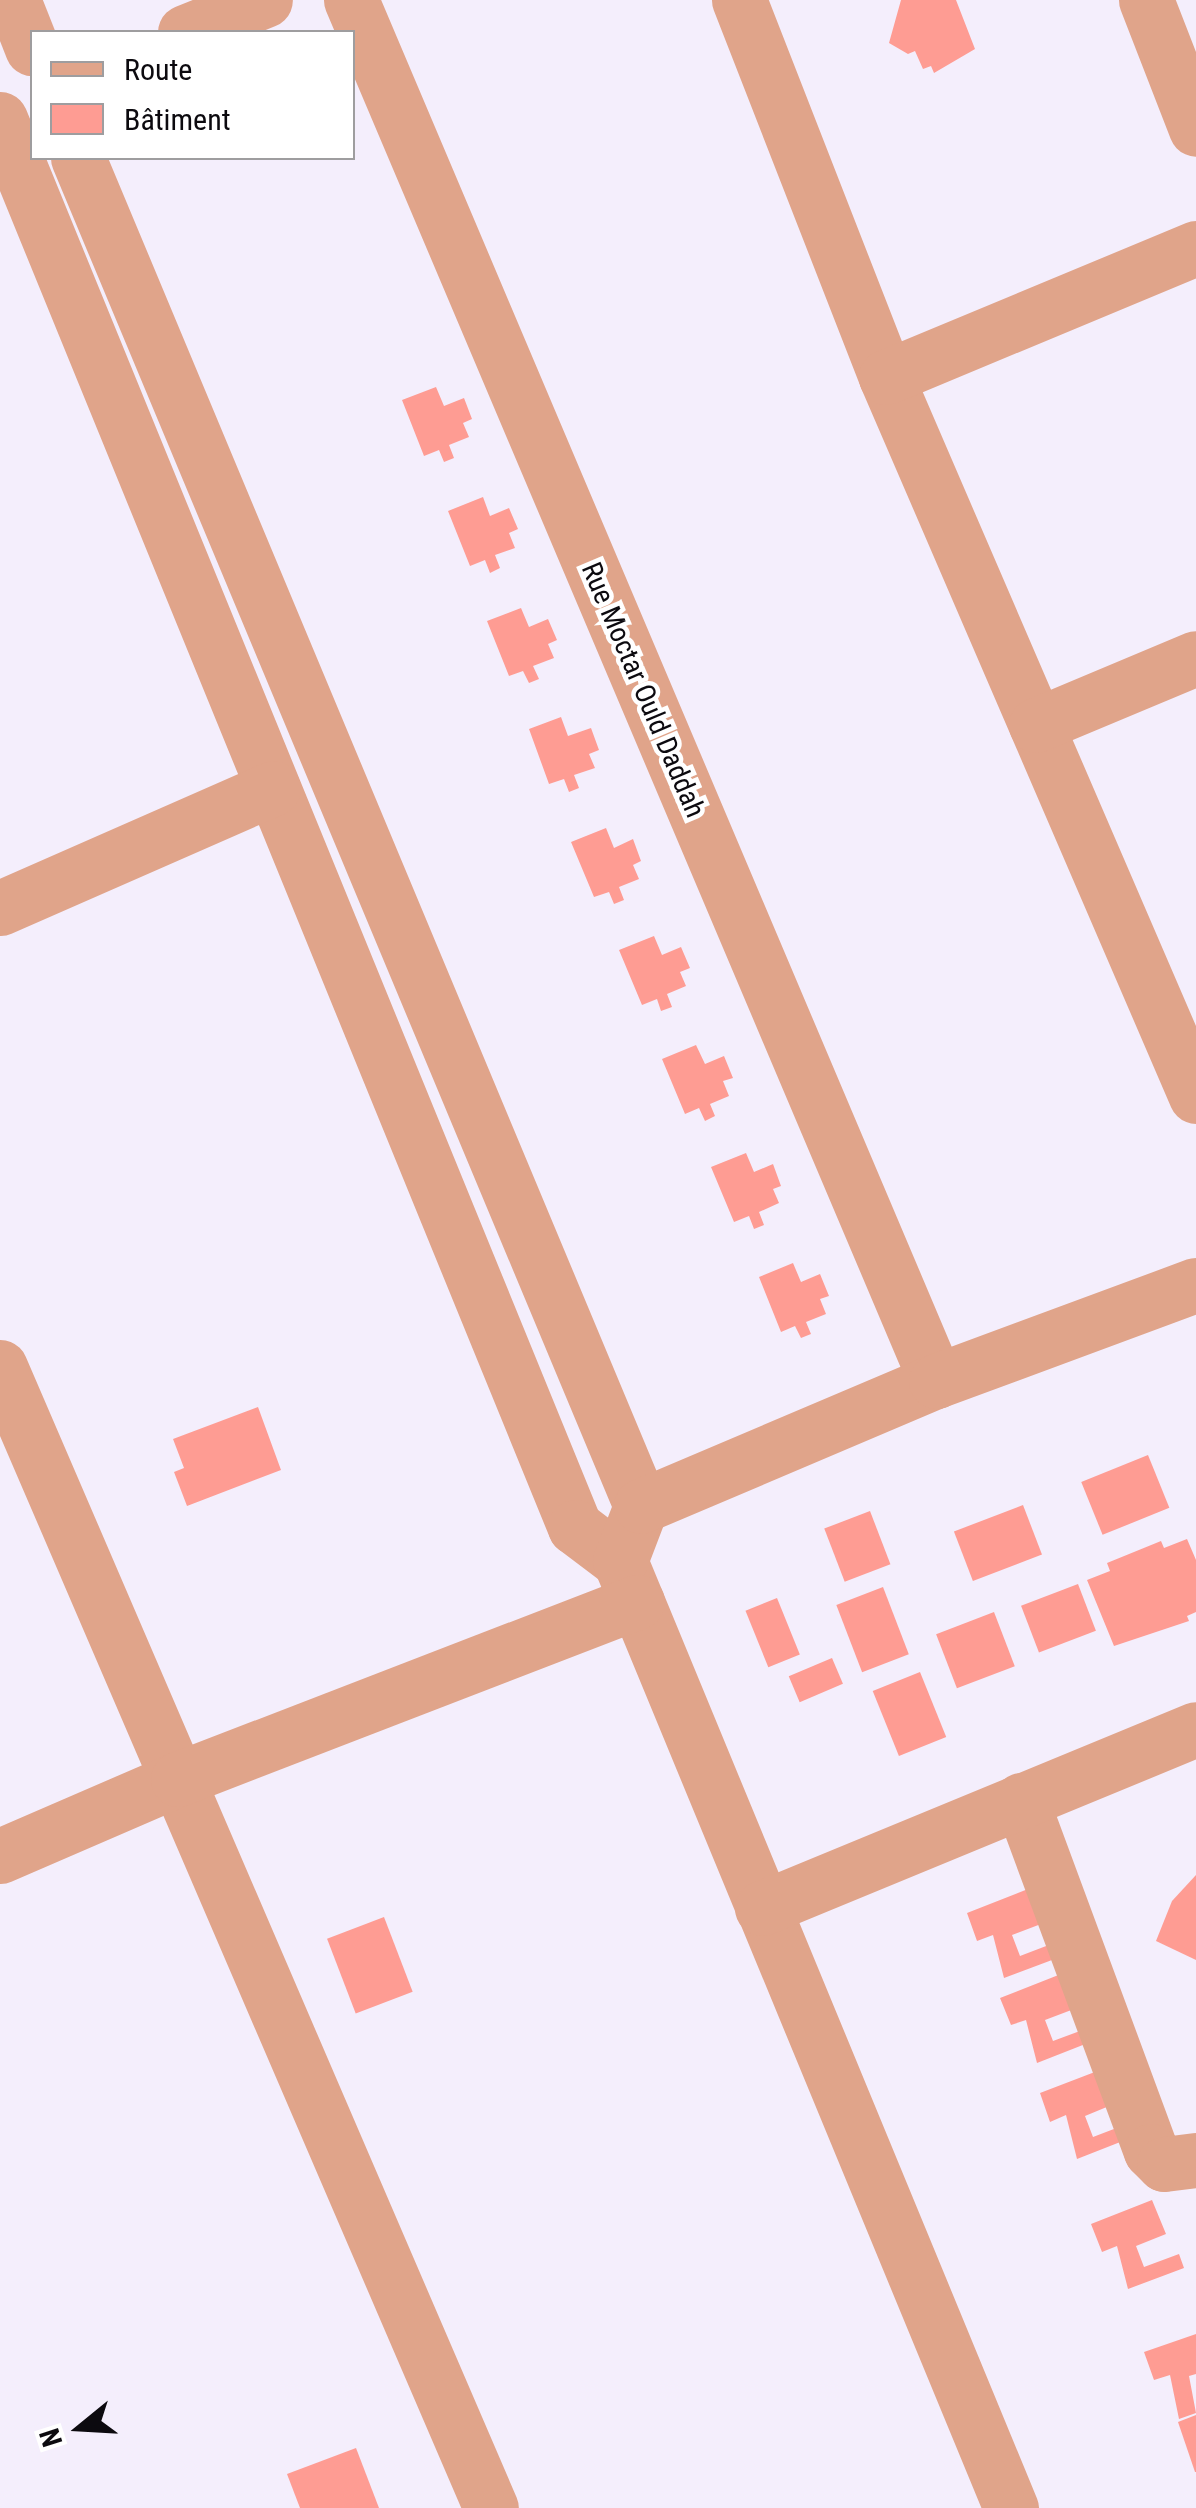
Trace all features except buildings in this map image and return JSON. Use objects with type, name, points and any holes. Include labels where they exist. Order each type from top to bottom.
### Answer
[{"type":"street","points":[[13,0],[30,43]]},
{"type":"street","points":[[190,30],[265,0]]},
{"type":"street","name":"Rue Moctar Ould Daddah","points":[[351,0],[936,1381]]},
{"type":"street","points":[[739,0],[886,377],[1196,1096]]},
{"type":"street","points":[[1146,0],[1196,129]]},
{"type":"street","points":[[0,107],[30,95]]},
{"type":"street","points":[[0,120],[575,1527],[628,1581],[1011,2508]]},
{"type":"street","points":[[79,160],[641,1506],[628,1581]]},
{"type":"street","points":[[886,377],[1196,248]]},
{"type":"street","points":[[1036,724],[1196,658]]},
{"type":"street","points":[[0,908],[273,788]]},
{"type":"street","points":[[641,1506],[936,1381],[1196,1285]]},
{"type":"street","points":[[3,1383],[491,2508]]},
{"type":"street","points":[[0,1856],[628,1581]]},
{"type":"street","points":[[762,1908],[1196,1728]]},
{"type":"street","points":[[1021,1800],[1151,2151],[1164,2164],[1196,2160]]}]
